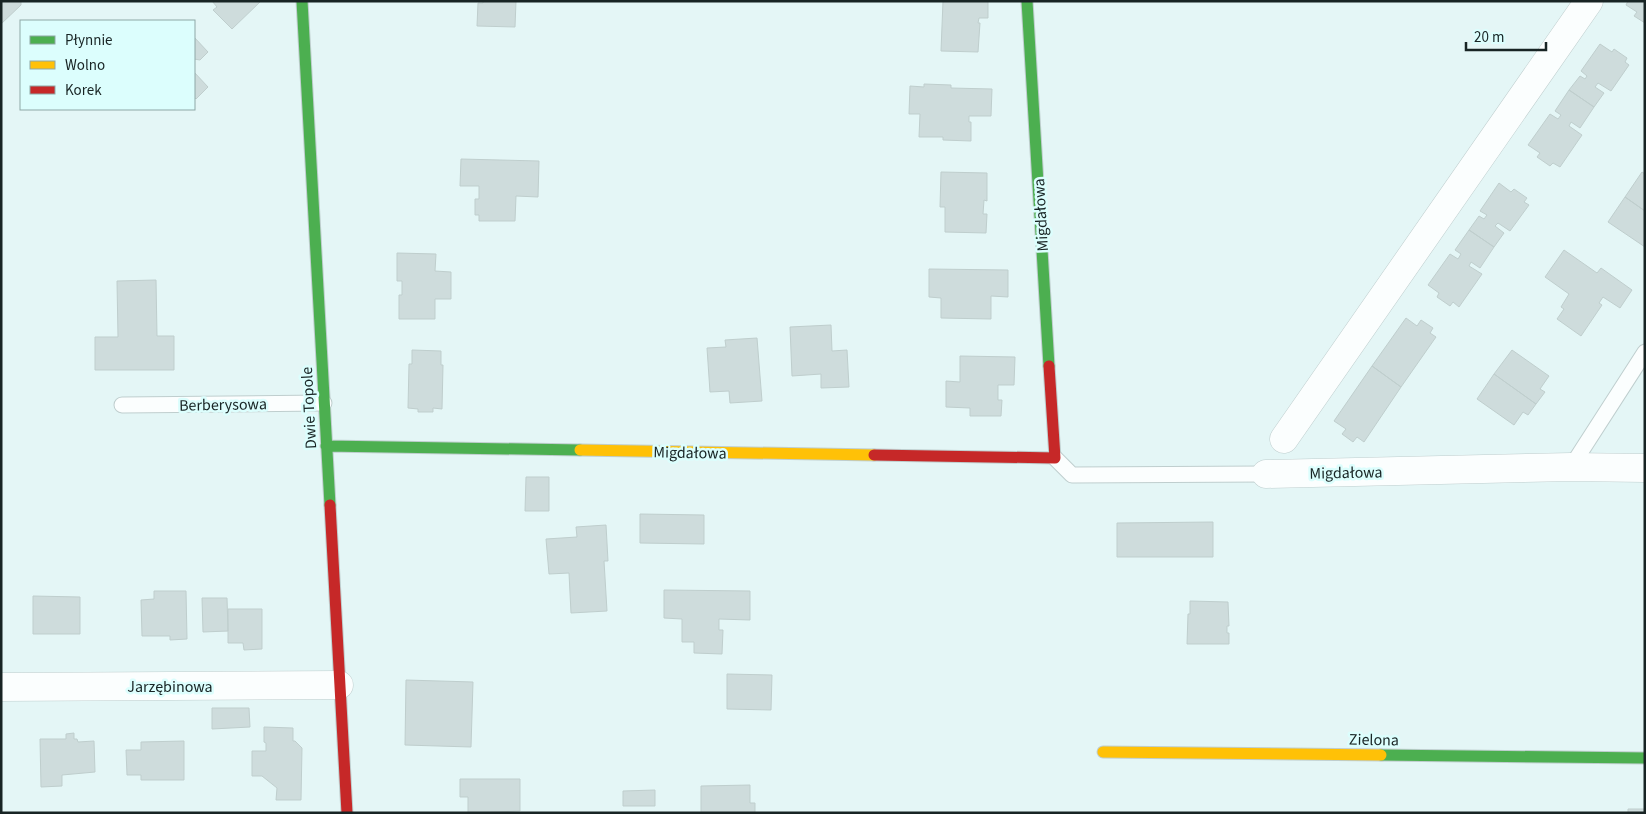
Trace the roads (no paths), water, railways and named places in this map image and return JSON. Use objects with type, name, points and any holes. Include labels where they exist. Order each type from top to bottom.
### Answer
[{"type":"street","name":"Dwie Topole","points":[[302,1],[347,813]]},
{"type":"street","name":"Migdałowa","points":[[326,446],[1054,458],[1027,1]]},
{"type":"street","points":[[1284,439],[1589,1]]},
{"type":"street","name":"Migdałowa","points":[[1266,474],[1570,467],[1645,468]]},
{"type":"street","name":"Jarzębinowa","points":[[1,687],[339,685]]},
{"type":"street","name":"Zielona","points":[[1103,752],[1645,758]]},
{"type":"lane","points":[[1570,467],[1645,352]]},
{"type":"lane","name":"Berberysowa","points":[[122,405],[324,403]]},
{"type":"lane","name":"Migdałowa","points":[[1054,458],[1072,475],[1266,474]]}]
